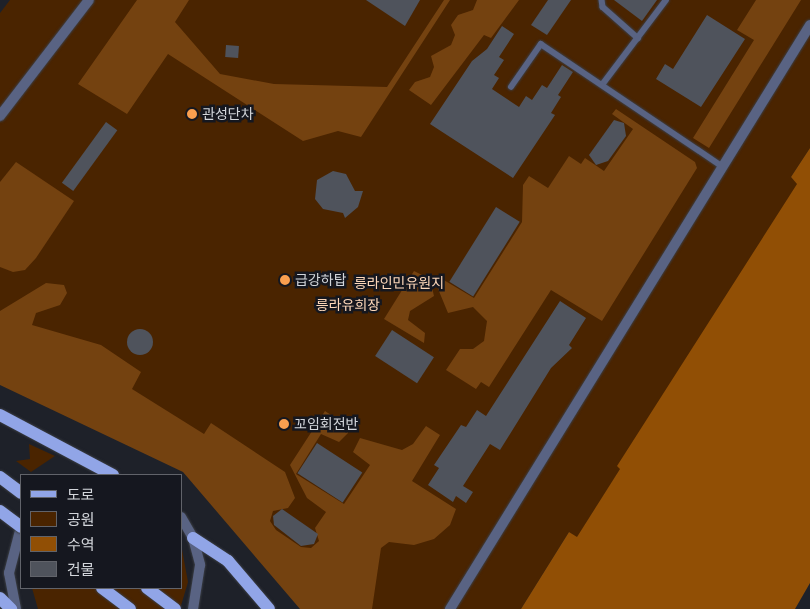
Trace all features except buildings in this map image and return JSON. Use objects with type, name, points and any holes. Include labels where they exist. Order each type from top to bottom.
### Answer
[{"type":"main road","points":[[0,415],[111,474]]},
{"type":"main road","points":[[0,477],[20,492]]},
{"type":"main road","points":[[0,511],[20,526]]},
{"type":"main road","points":[[193,538],[228,562],[269,609]]},
{"type":"main road","points":[[103,589],[130,609]]},
{"type":"main road","points":[[148,589],[176,609]]},
{"type":"main road","points":[[0,598],[11,609]]},
{"type":"street","points":[[0,116],[89,0]]},
{"type":"street","points":[[450,609],[810,25]]},
{"type":"street","points":[[182,519],[193,538],[200,579],[193,609]]},
{"type":"street","points":[[16,609],[9,573],[20,531]]},
{"type":"lane","points":[[602,0],[603,7],[638,38]]},
{"type":"lane","points":[[602,85],[666,0]]},
{"type":"lane","points":[[511,87],[541,44],[722,166]]},
{"type":"green space","name":"릉라인민유원지","points":[[10,0],[810,0],[810,148],[791,177],[798,184],[618,466],[621,468],[577,538],[569,532],[521,609],[312,609],[189,471],[0,373],[0,13]]},
{"type":"green space","points":[[29,444],[55,456],[31,472],[16,461],[30,459]]},
{"type":"green space","points":[[182,549],[188,582],[180,609],[38,609],[32,589],[182,589]]},
{"type":"shaded area","points":[[137,0],[189,0],[175,22],[220,74],[274,84],[387,87],[444,0],[450,0],[361,137],[338,131],[303,141],[168,54],[127,114],[78,84]]},
{"type":"shaded area","points":[[477,0],[519,0],[491,38],[484,35],[431,105],[409,90],[415,82],[430,77],[434,67],[431,56],[451,45],[455,35],[451,25],[458,15],[473,10]]},
{"type":"shaded area","points":[[756,0],[801,0],[709,148],[693,138],[754,40],[737,30]]},
{"type":"shaded area","points":[[616,109],[695,162],[697,168],[602,321],[551,290],[489,387],[481,382],[476,389],[446,370],[460,349],[473,349],[484,341],[487,321],[473,307],[448,313],[436,284],[442,279],[474,298],[522,222],[523,185],[529,176],[548,188],[569,156],[581,164],[585,158],[604,171],[633,129],[612,114]]},
{"type":"shaded area","points":[[16,162],[74,201],[36,258],[25,270],[13,272],[0,267],[0,182]]},
{"type":"shaded area","points":[[414,271],[430,279],[434,296],[410,311],[408,320],[425,333],[424,343],[384,319]]},
{"type":"shaded area","points":[[46,283],[64,285],[67,293],[60,305],[36,313],[32,325],[101,345],[141,372],[132,389],[204,434],[211,423],[285,472],[295,498],[288,508],[273,511],[270,521],[276,530],[301,547],[311,548],[319,541],[315,528],[326,512],[307,498],[290,465],[325,411],[346,425],[348,433],[339,442],[321,434],[296,474],[344,504],[370,465],[353,452],[360,438],[402,450],[413,444],[426,426],[440,435],[412,481],[456,509],[450,525],[434,539],[414,545],[389,542],[381,548],[372,609],[300,609],[183,472],[0,385],[0,311]]},
{"type":"water","points":[[810,148],[810,583],[795,609],[521,609],[569,532],[577,537],[620,469],[617,466],[797,184],[791,177]]},
{"type":"place","name":"관성단차","points":[[192,114]]},
{"type":"place","name":"급강하탑","points":[[285,280]]},
{"type":"place","name":"꼬임회전반","points":[[284,424]]},
{"type":"park label","name":"릉라유희장","points":[[348,305]]}]
